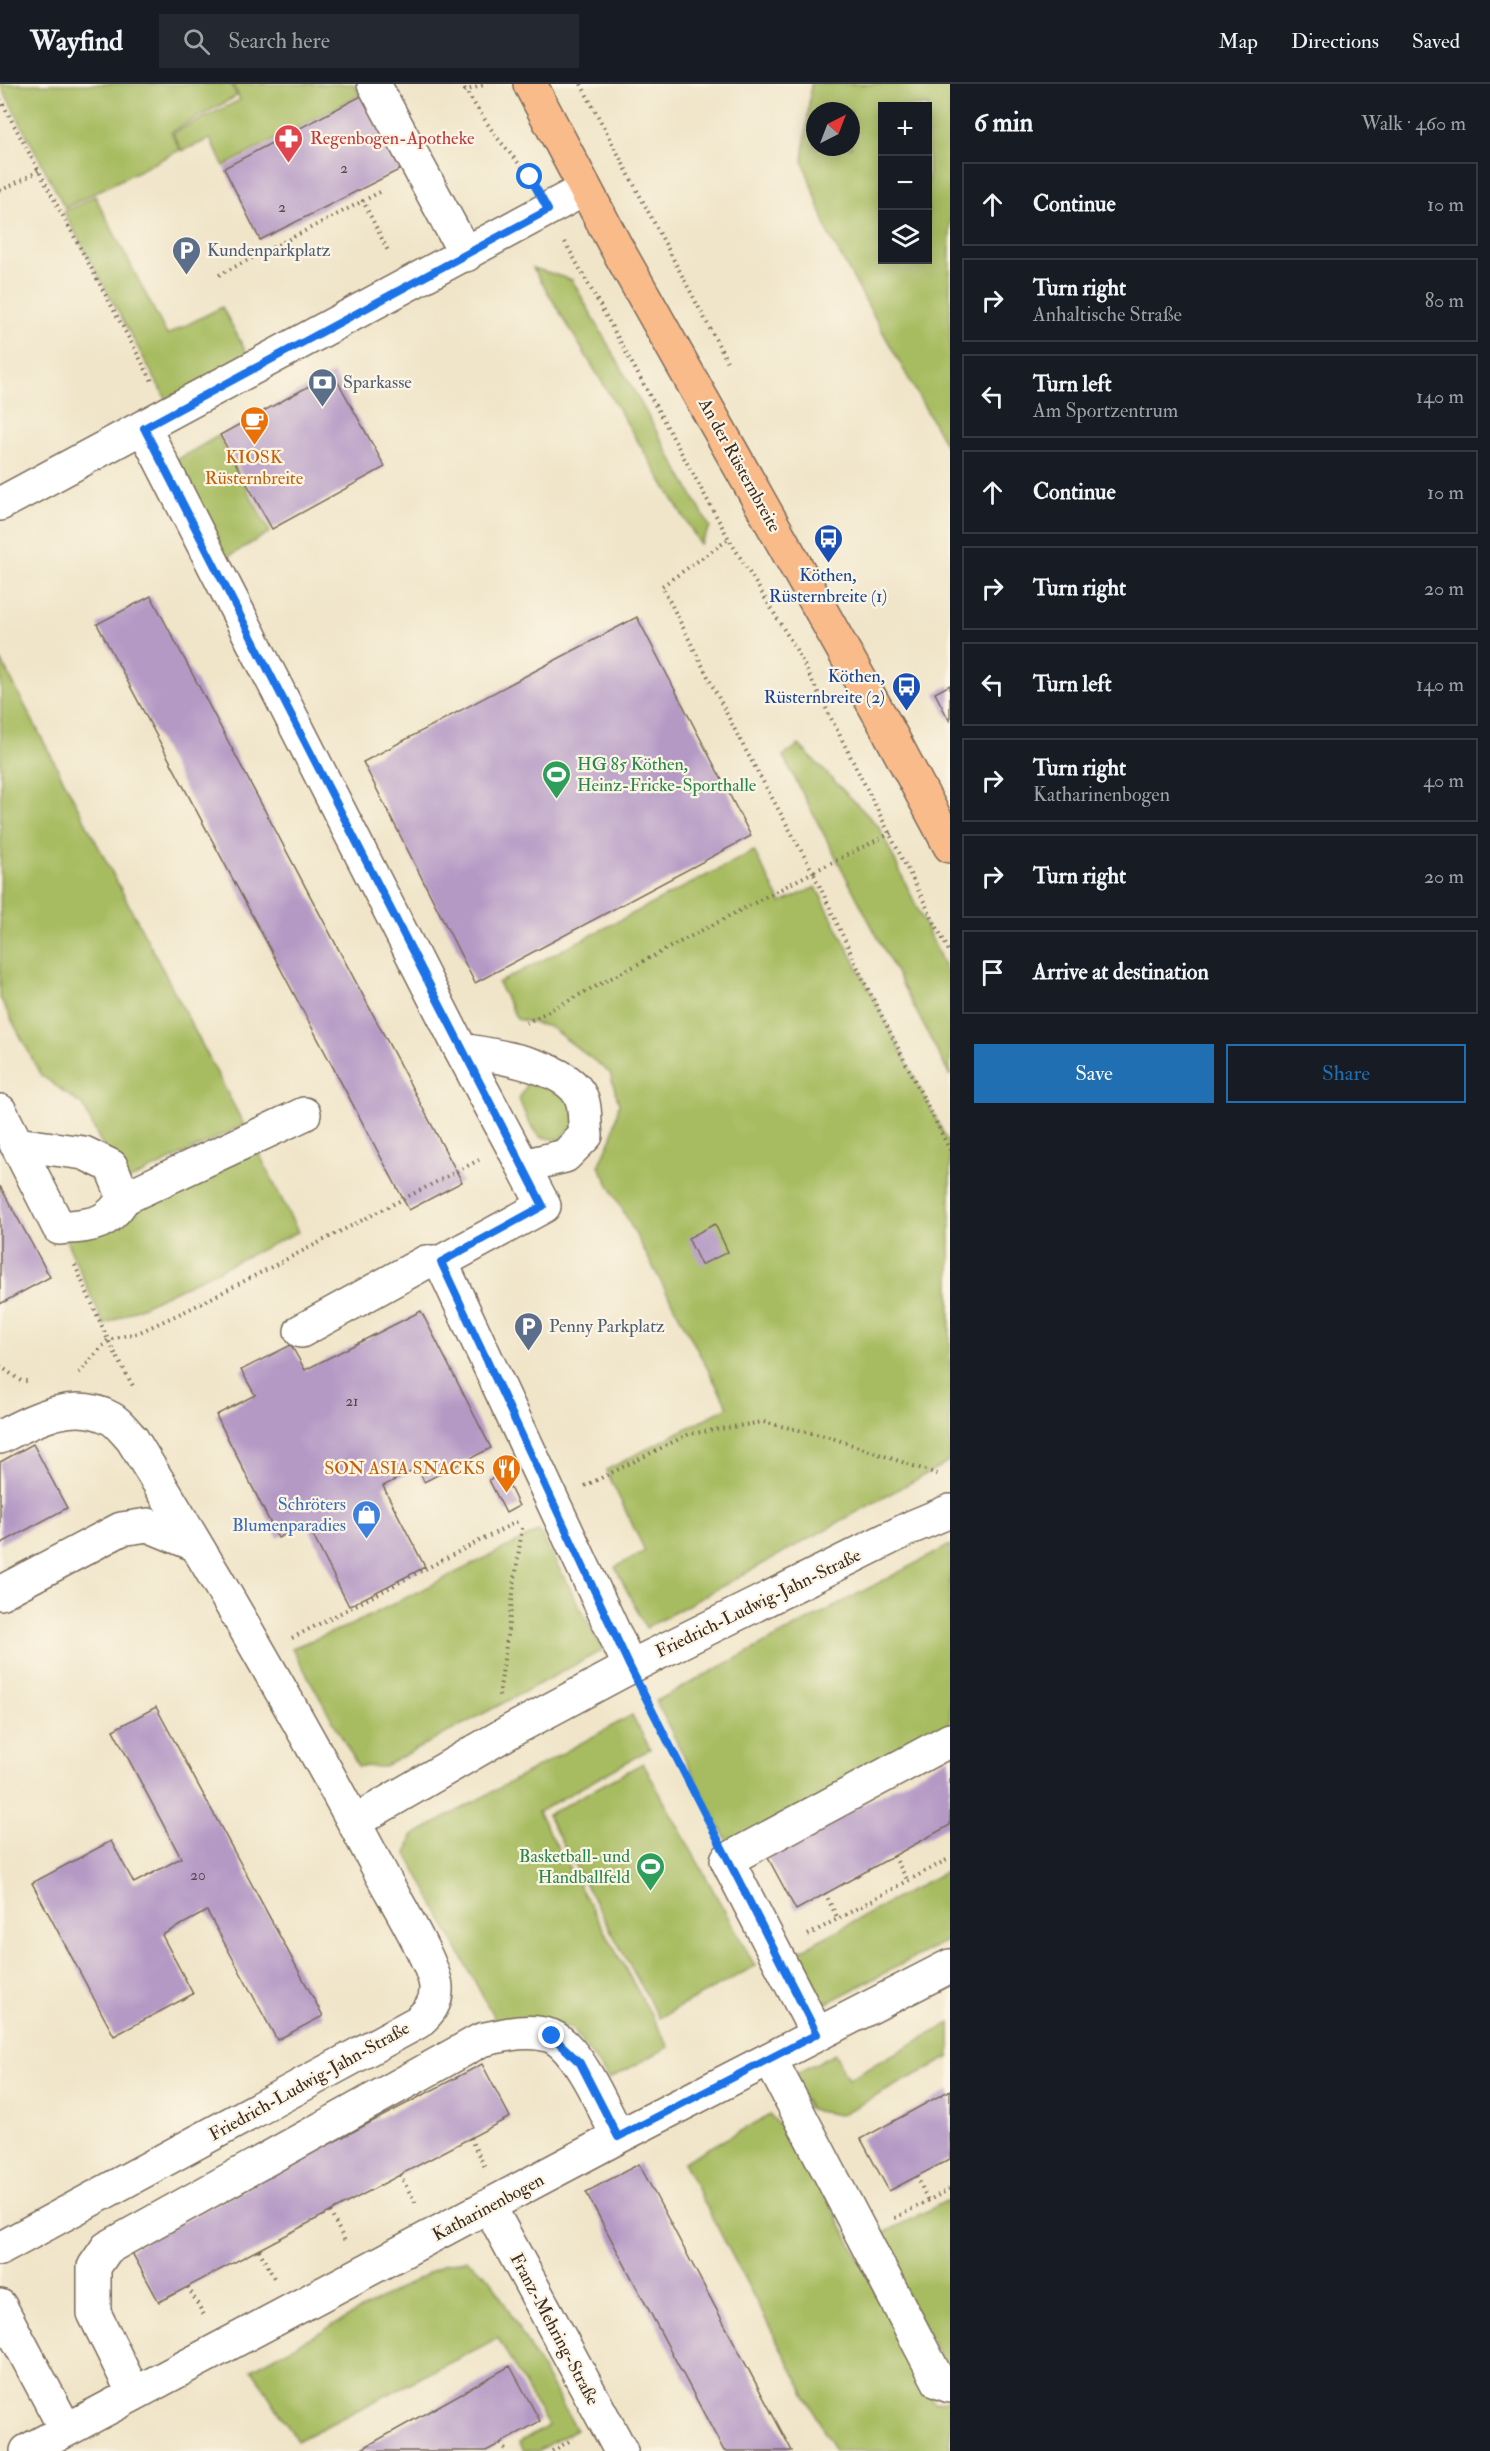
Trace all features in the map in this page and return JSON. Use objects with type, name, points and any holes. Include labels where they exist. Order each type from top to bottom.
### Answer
[{"type":"main road","name":"An der Rüsternbreite","points":[[530,84],[585,189],[886,726],[950,846]]},
{"type":"street","points":[[374,84],[466,255]]},
{"type":"street","points":[[0,504],[585,189]]},
{"type":"street","points":[[144,428],[467,1051],[543,1206],[441,1262],[426,1262],[301,1331]]},
{"type":"street","points":[[467,1051],[523,1062],[560,1076],[581,1097],[586,1135],[565,1156],[523,1166]]},
{"type":"street","points":[[0,1111],[59,1228],[97,1225],[115,1212],[124,1198],[304,1114]]},
{"type":"street","points":[[16,1144],[84,1153],[111,1166],[124,1198]]},
{"type":"street","points":[[441,1262],[630,1667]]},
{"type":"street","name":"Friedrich-Ludwig-Jahn-Straße","points":[[0,1437],[44,1415],[71,1410],[90,1411],[113,1419],[132,1439],[233,1606],[354,1821],[425,1957],[436,1987],[432,2010],[418,2022],[0,2249]]},
{"type":"street","name":"Friedrich-Ludwig-Jahn-Straße","points":[[912,1527],[950,1504]]},
{"type":"street","name":"Friedrich-Ludwig-Jahn-Straße","points":[[354,1821],[514,1729],[630,1667],[912,1527],[950,1511]]},
{"type":"street","points":[[0,1593],[121,1529],[148,1525],[194,1544]]},
{"type":"street","points":[[817,2034],[728,1860],[950,1740]]},
{"type":"street","name":"Katharinenbogen","points":[[27,2451],[618,2137],[950,1966]]},
{"type":"street","points":[[134,2394],[94,2313],[94,2267],[107,2248],[481,2040],[513,2032],[552,2036],[580,2063],[618,2137]]},
{"type":"street","points":[[770,2059],[939,2382],[950,2386]]},
{"type":"street","name":"Franz-Mehring-Straße","points":[[489,2206],[621,2451]]},
{"type":"street","points":[[0,2306],[66,2430]]},
{"type":"path","points":[[461,84],[464,92],[495,135],[530,177],[590,290],[729,539],[797,651],[950,952]]},
{"type":"path","points":[[464,92],[487,84]]},
{"type":"path","points":[[0,99],[158,390]]},
{"type":"path","points":[[0,191],[39,171]]},
{"type":"path","points":[[219,275],[380,192]]},
{"type":"path","points":[[363,201],[392,258]]},
{"type":"path","points":[[729,539],[662,586],[739,738],[813,872],[863,979],[950,1150]]},
{"type":"path","points":[[467,1051],[891,833]]},
{"type":"path","points":[[71,1382],[108,1340],[140,1332],[190,1309],[486,1156]]},
{"type":"path","points":[[0,1366],[21,1381],[31,1381]]},
{"type":"path","points":[[497,1706],[524,1518]]},
{"type":"path","points":[[630,1667],[728,1860]]},
{"type":"path","points":[[894,1856],[908,1881]]},
{"type":"path","points":[[775,1953],[950,1858]]},
{"type":"path","points":[[825,1893],[838,1919]]},
{"type":"path","points":[[470,2138],[489,2174]]},
{"type":"path","points":[[400,2175],[419,2211]]},
{"type":"path","points":[[917,2176],[928,2201]]},
{"type":"path","points":[[862,2236],[950,2189]]},
{"type":"path","points":[[330,2212],[349,2249]]},
{"type":"path","points":[[259,2250],[279,2287]]},
{"type":"path","points":[[188,2287],[208,2325]]},
{"type":"path","points":[[552,2451],[576,2437]]},
{"type":"path","points":[[501,2443],[506,2451]]},
{"type":"green space","points":[[0,84],[231,84],[237,96],[171,132],[180,150],[65,208]]},
{"type":"green space","points":[[233,84],[354,84],[360,95],[224,166],[210,139],[182,151],[173,133],[240,100]]},
{"type":"green space","points":[[811,84],[950,84],[950,453],[829,235],[803,161],[806,132],[806,156],[860,156],[860,102],[809,102]]},
{"type":"green space","points":[[95,196],[167,335],[222,307],[249,357],[167,401],[64,212]]},
{"type":"green space","points":[[533,268],[572,280],[710,527],[700,544]]},
{"type":"green space","points":[[218,436],[270,532],[218,563],[166,466]]},
{"type":"green space","points":[[1,660],[244,1125],[121,1184],[83,1106],[41,1075],[0,998]]},
{"type":"green space","points":[[799,745],[879,827],[950,978],[950,1076],[783,756]]},
{"type":"green space","points":[[754,851],[781,903],[816,887],[950,1146],[950,1461],[646,1628],[615,1567],[645,1551],[606,1470],[728,1407],[599,1166],[612,1137],[619,1104],[610,1073],[550,1027],[517,1019],[498,983]]},
{"type":"green space","points":[[530,1078],[573,1102],[575,1124],[560,1140],[540,1137],[528,1121],[519,1099]]},
{"type":"green space","points":[[246,1127],[298,1232],[104,1325],[61,1229]]},
{"type":"green space","points":[[539,1531],[603,1650],[383,1767],[358,1766],[292,1648],[353,1624]]},
{"type":"green space","points":[[950,1545],[950,1733],[731,1849],[656,1701]]},
{"type":"green space","points":[[632,1715],[650,1749],[538,1812],[669,2047],[609,2079],[571,2028],[499,2027],[407,1854],[412,1836]]},
{"type":"green space","name":"Basketball- und Handballfeld","points":[[643,1763],[755,1966],[659,2018],[547,1815]]},
{"type":"green space","points":[[950,1869],[950,1939],[819,2007],[792,1955]]},
{"type":"green space","points":[[950,2023],[950,2057],[840,2115],[810,2110],[790,2076],[835,2054],[848,2079]]},
{"type":"green space","points":[[770,2115],[802,2150],[934,2403],[950,2400],[950,2451],[835,2451],[683,2162]]},
{"type":"green space","points":[[950,2199],[950,2363],[943,2363],[876,2237]]},
{"type":"green space","points":[[467,2260],[490,2278],[576,2429],[538,2451],[523,2451],[519,2443],[548,2426],[498,2338],[297,2441],[252,2369],[445,2264]]},
{"type":"building","points":[[367,93],[405,167],[260,240],[224,168]]},
{"type":"building","points":[[333,373],[385,467],[272,529],[220,435]]},
{"type":"building","points":[[151,596],[462,1182],[409,1210],[97,624]]},
{"type":"building","name":"HG 85 Köthen, Heinz-Fricke-Sporthalle","points":[[637,617],[751,836],[475,983],[363,762]]},
{"type":"building","points":[[950,685],[950,722],[935,693]]},
{"type":"building","points":[[0,1186],[50,1277],[0,1304]]},
{"type":"building","points":[[715,1224],[728,1252],[701,1265],[688,1238]]},
{"type":"building","points":[[421,1311],[491,1448],[424,1482],[418,1468],[383,1486],[425,1567],[349,1606],[307,1524],[278,1538],[216,1415],[255,1395],[241,1370],[291,1345],[305,1370]]},
{"type":"building","points":[[33,1444],[67,1508],[0,1544],[0,1462]]},
{"type":"building","points":[[503,1473],[519,1506],[506,1513],[489,1480]]},
{"type":"building","points":[[156,1707],[323,2016],[277,2040],[207,1911],[162,1935],[193,1994],[114,2036],[32,1883],[111,1841],[134,1883],[181,1858],[113,1730]]},
{"type":"building","points":[[950,1757],[950,1825],[796,1910],[767,1856]]},
{"type":"building","points":[[482,2064],[510,2117],[159,2302],[130,2249]]},
{"type":"building","points":[[950,2090],[950,2159],[889,2191],[861,2139]]},
{"type":"building","points":[[639,2164],[792,2451],[724,2451],[586,2192]]},
{"type":"building","points":[[510,2366],[540,2421],[501,2443],[486,2451],[358,2451]]},
{"type":"place","name":"Regenbogen-Apotheke","points":[[289,164]]},
{"type":"place","name":"Kundenparkplatz","points":[[186,276]]},
{"type":"place","name":"Sparkasse","points":[[322,408]]},
{"type":"place","name":"KIOSK Rüsternbreite","points":[[254,446]]},
{"type":"place","name":"Köthen, Rüsternbreite (1)","points":[[828,564]]},
{"type":"place","name":"Köthen, Rüsternbreite (2)","points":[[906,712]]},
{"type":"place","name":"HG 85 Köthen, Heinz-Fricke-Sporthalle","points":[[556,800]]},
{"type":"place","name":"Penny Parkplatz","points":[[528,1352]]},
{"type":"place","name":"SON ASIA SNACKS","points":[[506,1494]]},
{"type":"place","name":"Schröters Blumenparadies","points":[[367,1540]]},
{"type":"place","name":"Basketball- und Handballfeld","points":[[651,1892]]},
{"type":"route","points":[[530,177],[548,210],[144,428],[156,456],[543,1206],[441,1262],[537,1473],[630,1667],[817,2034],[618,2137],[580,2063],[552,2036]]}]
